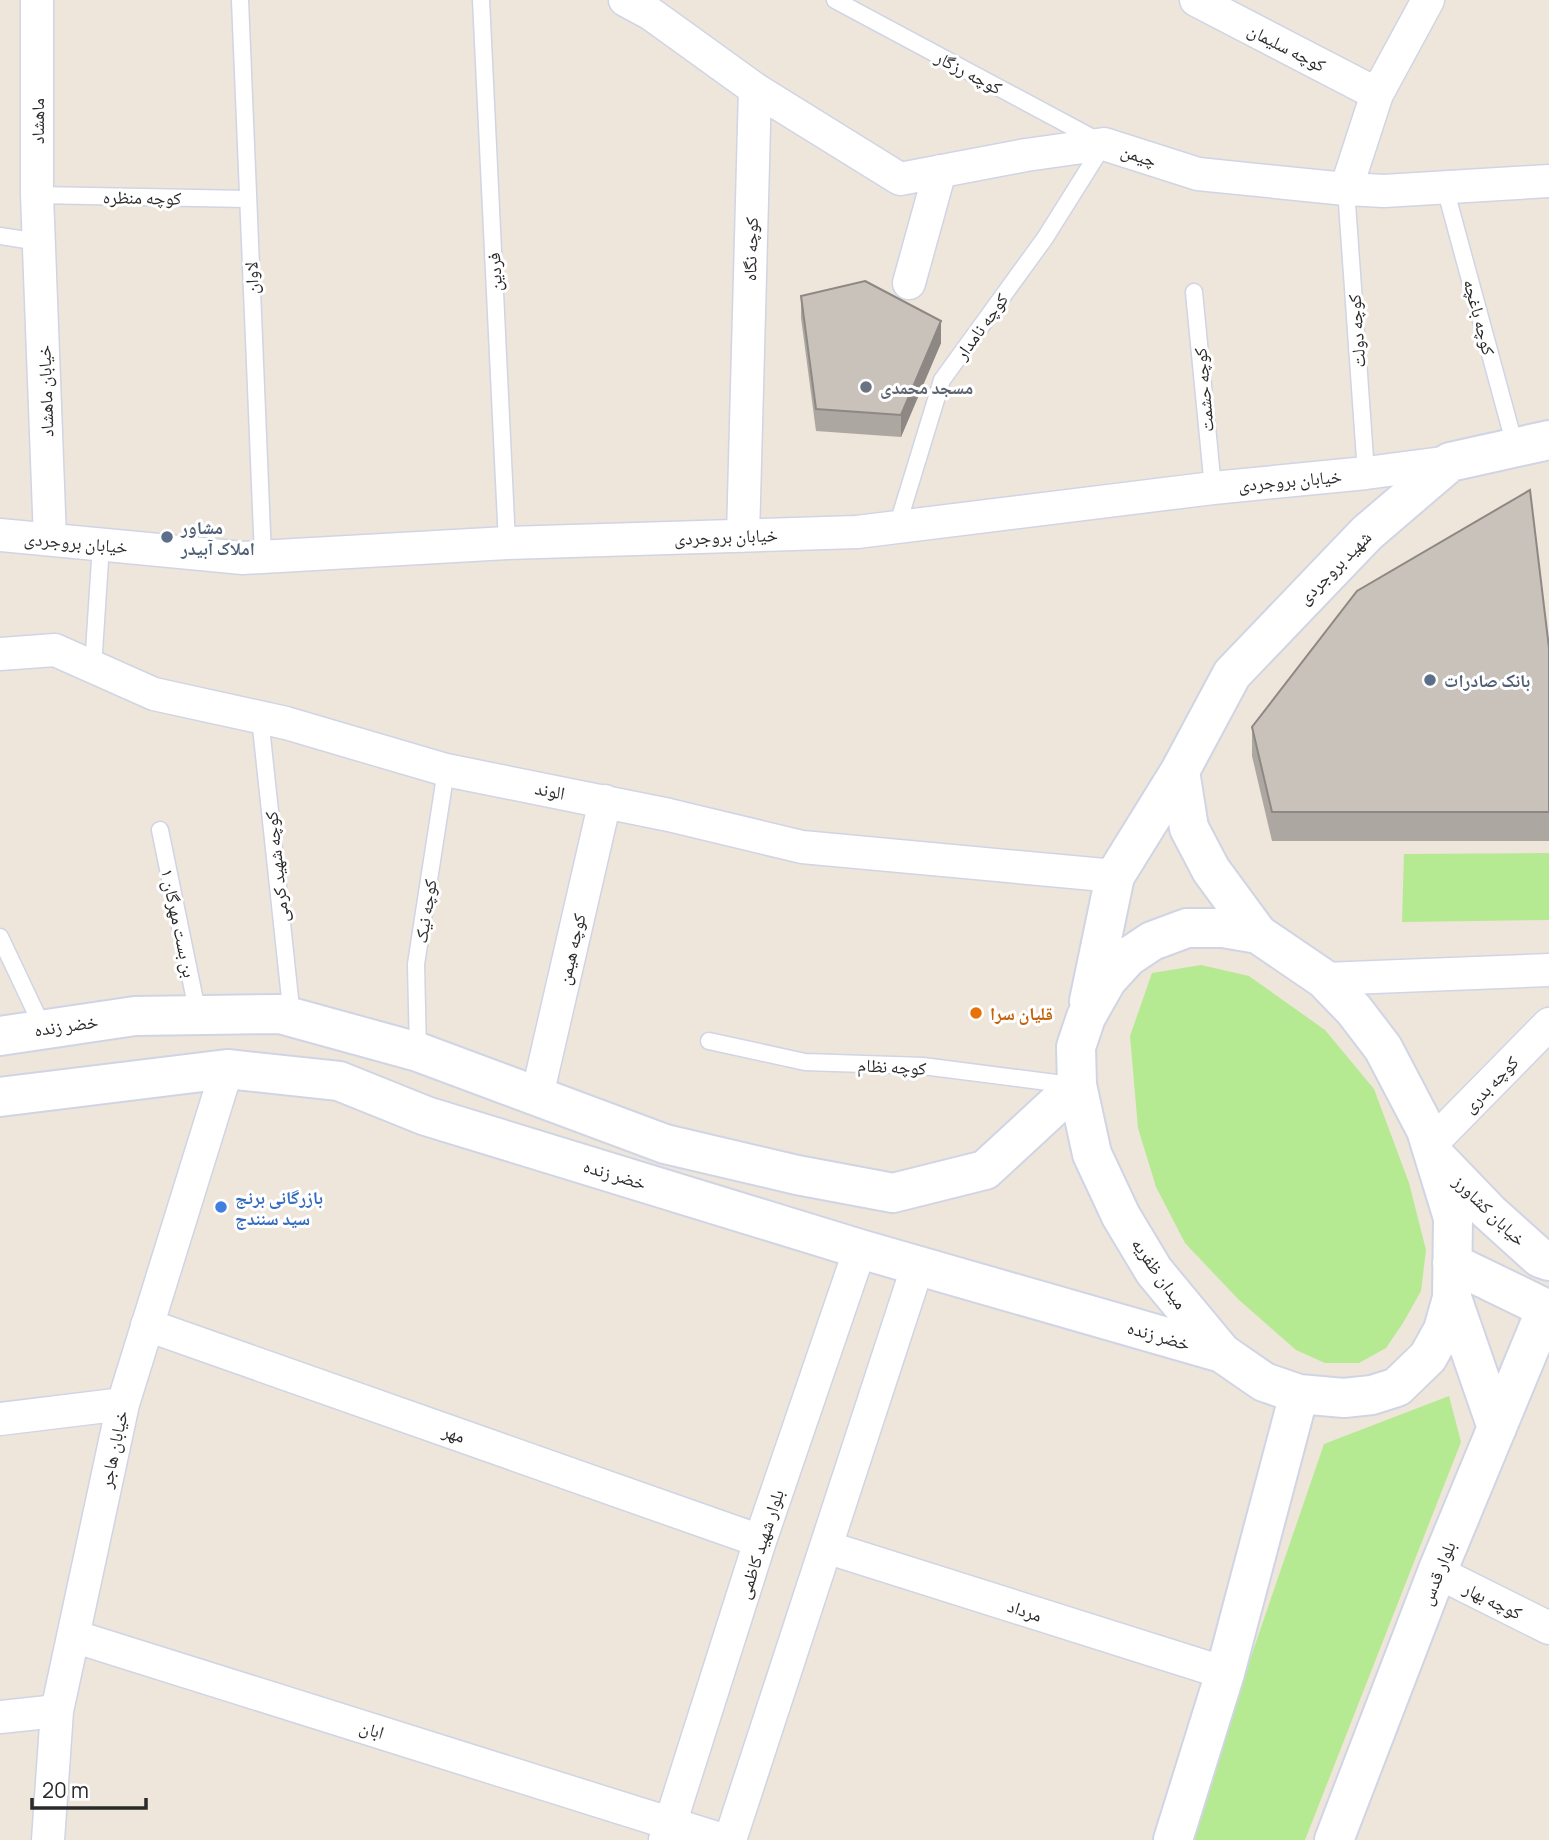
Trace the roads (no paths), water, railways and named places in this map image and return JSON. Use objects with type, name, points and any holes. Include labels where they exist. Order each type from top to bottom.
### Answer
[{"type":"street","name":"ماهشاد","points":[[37,0],[39,242]]},
{"type":"street","name":"کوچه سلیمان","points":[[1196,0],[1377,94]]},
{"type":"street","points":[[1346,189],[1377,94],[1428,0]]},
{"type":"street","points":[[645,5],[754,89]]},
{"type":"street","name":"چیمن","points":[[754,89],[901,179],[1026,155],[1104,144],[1198,174],[1346,189],[1384,191],[1549,181]]},
{"type":"street","name":"کوچه نگاه","points":[[743,536],[754,89]]},
{"type":"street","points":[[909,283],[940,171]]},
{"type":"street","name":"خیابان ماهشاد","points":[[39,242],[50,540]]},
{"type":"street","name":"شهید بروجردی","points":[[1115,876],[1180,771],[1232,674],[1367,533],[1450,461],[1532,443]]},
{"type":"street","name":"خیابان بروجردی","points":[[0,535],[243,558],[507,543],[857,532],[1450,461]]},
{"type":"street","name":"الوند","points":[[0,654],[55,650],[154,694],[286,723],[446,770],[605,801],[802,847],[1115,876]]},
{"type":"street","points":[[1180,771],[1189,828],[1211,870],[1258,934]]},
{"type":"street","name":"کوچه هیمن","points":[[537,1096],[605,801]]},
{"type":"street","points":[[1086,1017],[1115,876]]},
{"type":"street","name":"میدان ظفریه","points":[[1187,928],[1223,928],[1258,934],[1324,979],[1354,1010],[1383,1048],[1426,1130],[1453,1218],[1452,1280],[1443,1330],[1428,1357],[1397,1387],[1372,1395],[1344,1398],[1300,1394],[1264,1382],[1222,1353],[1154,1271],[1121,1216],[1092,1154],[1077,1085],[1076,1047],[1086,1017],[1107,980],[1128,957],[1152,941],[1187,928]]},
{"type":"street","points":[[1324,979],[1549,970]]},
{"type":"street","name":"خضر زنده","points":[[0,1036],[135,1016],[280,1014],[418,1052],[665,1144],[797,1175],[893,1193],[985,1170],[1077,1085]]},
{"type":"street","name":"کوچه بدری","points":[[1432,1150],[1549,1024]]},
{"type":"street","name":"خضر زنده","points":[[0,1097],[227,1069],[340,1082],[426,1116],[860,1249],[1222,1353]]},
{"type":"street","name":"خیابان هاجر","points":[[48,1840],[57,1711],[123,1404],[227,1069]]},
{"type":"street","name":"خیابان کشاورز","points":[[1432,1150],[1489,1212],[1540,1258],[1549,1261]]},
{"type":"street","name":"بلوار شهید کاظمی","points":[[668,1831],[760,1541],[860,1249]]},
{"type":"street","points":[[730,1840],[918,1265]]},
{"type":"street","points":[[1452,1280],[1547,1310]]},
{"type":"street","points":[[1452,1280],[1497,1428]]},
{"type":"street","name":"بلوار قدس","points":[[1334,1840],[1437,1572],[1547,1310]]},
{"type":"street","name":"مهر","points":[[147,1325],[760,1541]]},
{"type":"street","points":[[1173,1840],[1225,1673],[1300,1394]]},
{"type":"street","points":[[0,1419],[123,1404]]},
{"type":"street","name":"مرداد","points":[[826,1547],[1225,1673]]},
{"type":"street","name":"کوچه بهار","points":[[1437,1572],[1549,1628]]},
{"type":"street","name":"ابان","points":[[73,1636],[668,1831],[723,1840]]},
{"type":"street","points":[[0,1717],[57,1711]]},
{"type":"lane","name":"لاوان","points":[[240,0],[262,557]]},
{"type":"lane","name":"فردین","points":[[481,0],[507,543]]},
{"type":"lane","name":"کوچه رزگار","points":[[835,0],[1104,144]]},
{"type":"lane","name":"کوچه نامدار","points":[[897,527],[942,380],[1045,238],[1104,144]]},
{"type":"lane","name":"کوچه باغچه","points":[[1445,188],[1532,443]]},
{"type":"lane","name":"کوچه دولت","points":[[1346,189],[1367,473]]},
{"type":"lane","name":"کوچه منظره","points":[[37,195],[248,199]]},
{"type":"lane","points":[[0,236],[39,242]]},
{"type":"lane","name":"کوچه حشمت","points":[[1194,292],[1213,488]]},
{"type":"lane","points":[[93,667],[102,545]]},
{"type":"lane","name":"کوچه شهید کرمی","points":[[260,718],[292,1017]]},
{"type":"lane","name":"کوچه نیک","points":[[418,1052],[416,964],[446,770]]},
{"type":"lane","name":"بن بست مهرگان ۱","points":[[160,830],[198,1015]]},
{"type":"lane","points":[[0,937],[43,1028]]},
{"type":"lane","name":"کوچه نظام","points":[[709,1041],[805,1062],[923,1066],[1077,1085]]},
{"type":"place","name":"مسجد محمدی","points":[[866,387]]},
{"type":"place","name":"مشاور املاک آبیدر","points":[[167,537]]},
{"type":"place","name":"بانک صادرات","points":[[1430,680]]},
{"type":"place","name":"قلیان سرا","points":[[976,1013]]},
{"type":"place","name":"بازرگانی برنج سید سنندج","points":[[221,1207]]}]
